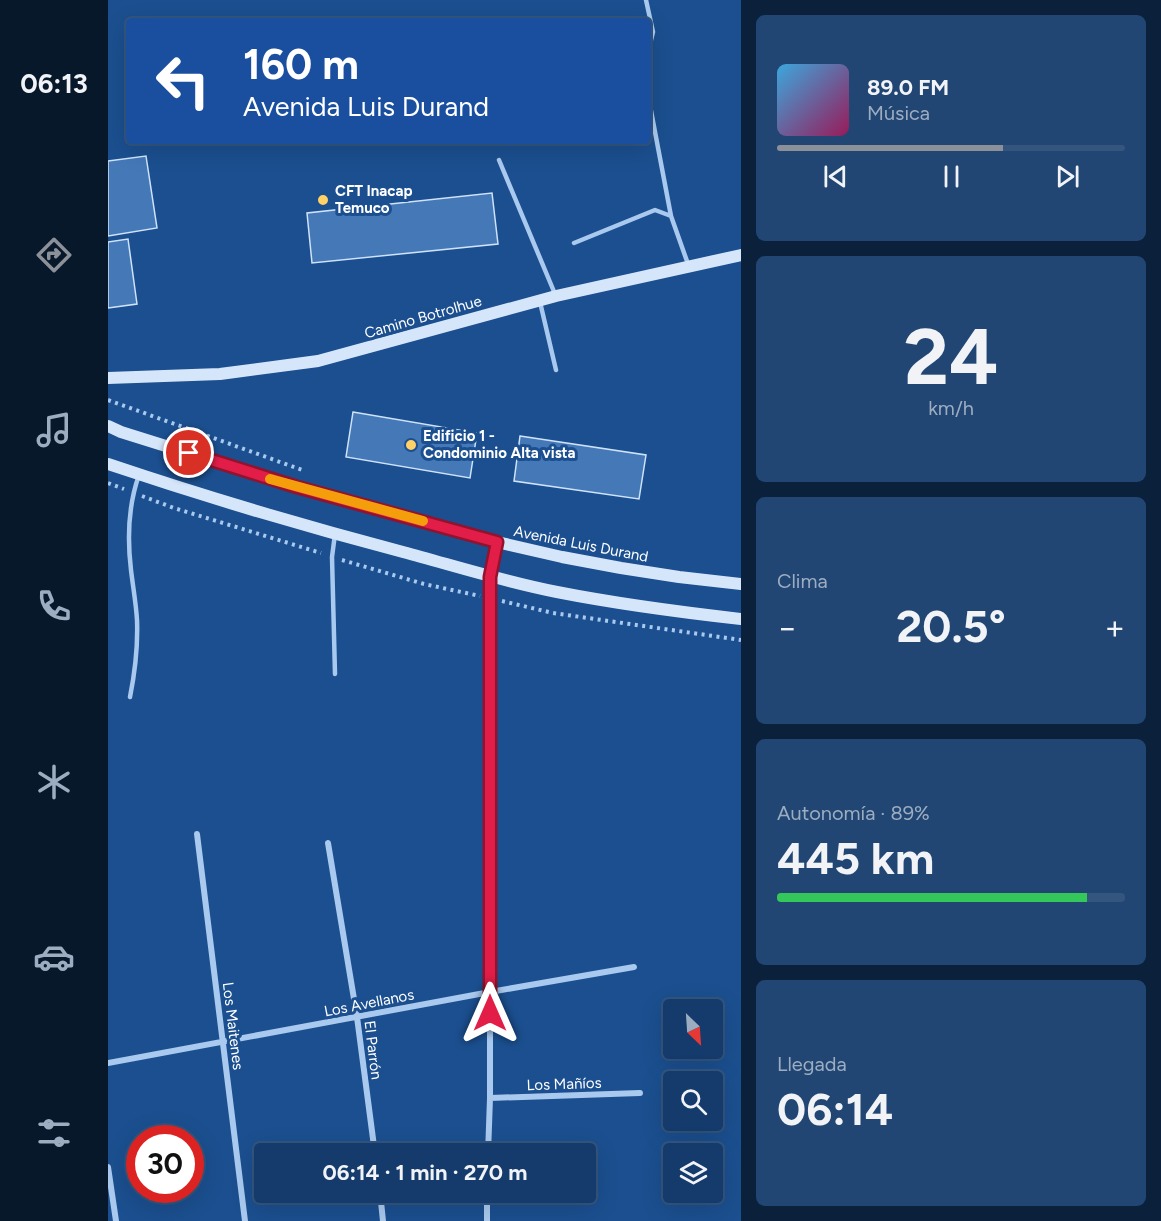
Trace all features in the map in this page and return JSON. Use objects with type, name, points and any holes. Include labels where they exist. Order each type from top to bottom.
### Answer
[{"type":"street","name":"Camino Botrolhue","points":[[108,378],[220,374],[318,361],[556,296],[741,255]]},
{"type":"street","name":"Avenida Luis Durand","points":[[108,426],[297,487],[497,542],[621,568],[741,584]]},
{"type":"street","points":[[108,464],[287,521],[490,577],[614,603],[741,619]]},
{"type":"street","points":[[488,1143],[490,577],[497,542]]},
{"type":"street","name":"Los Maitenes","points":[[196,834],[245,1221]]},
{"type":"street","name":"El Parrón","points":[[328,843],[357,1017],[374,1143]]},
{"type":"street","name":"Los Avellanos","points":[[108,1063],[634,967]]},
{"type":"street","name":"Los Mañíos","points":[[489,1098],[640,1093]]},
{"type":"street","points":[[108,1167],[116,1221]]},
{"type":"street","points":[[381,1203],[383,1221]]},
{"type":"street","points":[[487,1203],[487,1221]]},
{"type":"lane","points":[[646,0],[650,18]]},
{"type":"lane","points":[[651,23],[653,32],[651,40]]},
{"type":"lane","points":[[651,111],[671,216],[689,267]]},
{"type":"lane","points":[[499,160],[556,296]]},
{"type":"lane","points":[[574,243],[655,210],[671,216]]},
{"type":"lane","points":[[540,302],[556,369]]},
{"type":"lane","points":[[130,697],[137,646],[137,621],[130,560],[129,524],[133,493],[139,475]]},
{"type":"lane","points":[[335,534],[332,557],[335,674]]},
{"type":"path","points":[[108,400],[313,474]]},
{"type":"building","points":[[146,156],[157,228],[108,236],[108,161]]},
{"type":"building","points":[[492,193],[498,244],[312,263],[307,213]]},
{"type":"building","points":[[128,239],[137,304],[108,308],[108,242]]},
{"type":"building","name":"Edificio 1 - Condominio Alta vista","points":[[353,412],[477,433],[470,478],[346,457]]},
{"type":"building","points":[[520,436],[646,455],[639,499],[514,481]]},
{"type":"slow traffic","points":[[270,479],[423,521]]},
{"type":"place","name":"CFT Inacap Temuco","points":[[323,200]]},
{"type":"place","name":"Edificio 1 - Condominio Alta vista","points":[[411,445]]},
{"type":"route","points":[[189,453],[297,487],[497,542],[490,577],[490,1013]]}]
